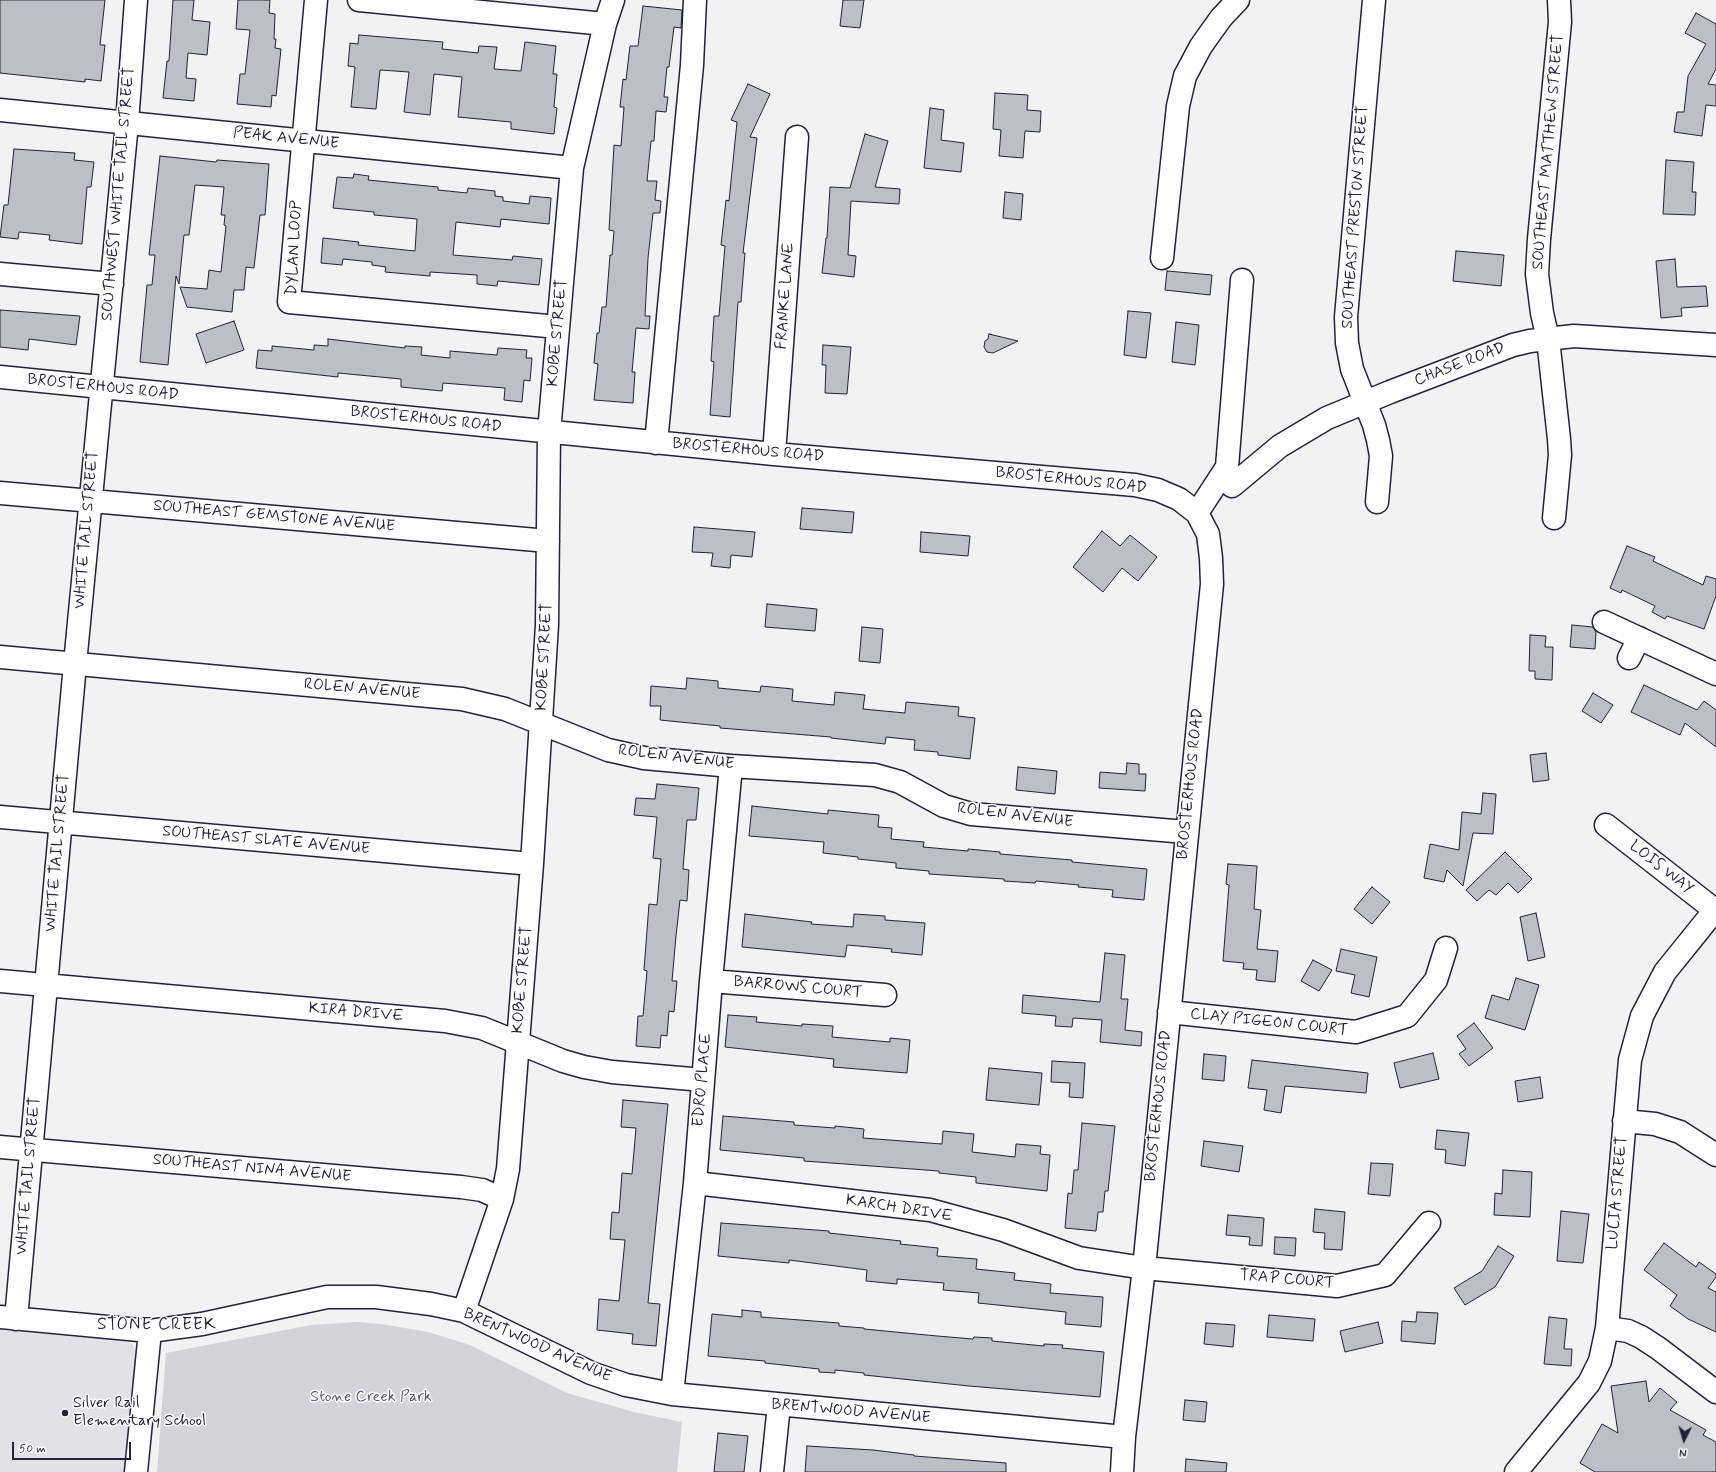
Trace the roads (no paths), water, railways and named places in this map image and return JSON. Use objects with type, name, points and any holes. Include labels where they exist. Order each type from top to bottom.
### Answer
[{"type":"street","name":"SOUTHWEST WHITE TAIL STREET","points":[[101,387],[127,123],[136,0]]},
{"type":"street","name":"DYLAN LOOP","points":[[316,0],[289,302],[558,327]]},
{"type":"street","points":[[359,0],[438,4],[605,24]]},
{"type":"street","name":"KOBE STREET","points":[[464,1311],[502,1199],[508,1169],[532,864],[547,625],[549,432],[572,168],[605,24],[613,0]]},
{"type":"street","points":[[656,442],[692,64],[695,0]]},
{"type":"street","points":[[1162,258],[1178,106],[1184,76],[1201,46],[1238,0]]},
{"type":"street","name":"SOUTHEAST PRESTON STREET","points":[[1374,0],[1346,318],[1347,343],[1352,369],[1374,425],[1381,456],[1378,502]]},
{"type":"street","name":"SOUTHEAST MATTHEW STREET","points":[[1554,518],[1560,456],[1548,339],[1542,313],[1537,274],[1560,22],[1559,0]]},
{"type":"street","name":"PEAK AVENUE","points":[[0,110],[572,168]]},
{"type":"street","name":"FRANKE LANE","points":[[774,454],[797,137]]},
{"type":"street","points":[[0,274],[112,284]]},
{"type":"street","points":[[1198,513],[1227,467],[1242,280]]},
{"type":"street","name":"CHASE ROAD","points":[[1232,486],[1280,446],[1327,418],[1514,345],[1574,336],[1716,345]]},
{"type":"street","name":"BROSTERHOUS ROAD","points":[[0,377],[774,454],[1135,485],[1158,490],[1179,499],[1198,513],[1208,534],[1212,584],[1186,832],[1144,1268],[1124,1437],[1122,1472]]},
{"type":"street","name":"WHITE TAIL STREET","points":[[8,1318],[31,1150],[101,387]]},
{"type":"street","name":"SOUTHEAST GEMSTONE AVENUE","points":[[0,493],[548,541]]},
{"type":"street","points":[[1604,622],[1716,674]]},
{"type":"street","points":[[1629,658],[1639,638]]},
{"type":"street","name":"ROLEN AVENUE","points":[[0,657],[462,699],[505,709],[608,750],[644,758],[731,766],[875,775],[900,782],[944,806],[970,814],[1186,832]]},
{"type":"street","name":"EDRO PLACE","points":[[672,1394],[695,1183],[711,981],[731,766]]},
{"type":"street","name":"SOUTHEAST SLATE AVENUE","points":[[0,817],[532,864]]},
{"type":"street","name":"LOIS WAY","points":[[1606,825],[1715,910]]},
{"type":"street","name":"LUCIA STREET","points":[[1524,1469],[1589,1383],[1600,1361],[1607,1328],[1630,1060],[1642,1016],[1665,972],[1715,910]]},
{"type":"street","name":"CLAY PIGEON COURT","points":[[1169,1012],[1356,1032],[1407,1016],[1436,980],[1446,948]]},
{"type":"street","name":"KIRA DRIVE","points":[[0,981],[445,1021],[482,1028],[563,1061],[584,1067],[612,1072],[703,1080]]},
{"type":"street","name":"BARROWS COURT","points":[[711,981],[885,995]]},
{"type":"street","points":[[1624,1121],[1655,1124],[1680,1132],[1716,1156]]},
{"type":"street","name":"SOUTHEAST NINA AVENUE","points":[[0,1147],[461,1187],[482,1190],[502,1199]]},
{"type":"street","name":"KARCH DRIVE","points":[[695,1183],[930,1210],[1003,1230],[1079,1258],[1144,1268]]},
{"type":"street","name":"TRAP COURT","points":[[1144,1268],[1337,1286],[1385,1275],[1429,1223]]},
{"type":"street","name":"BRENTWOOD AVENUE","points":[[8,1318],[150,1331],[202,1324],[327,1297],[376,1297],[431,1304],[464,1311],[591,1373],[626,1385],[672,1394],[1124,1437]]},
{"type":"street","points":[[1607,1328],[1628,1331],[1641,1337],[1716,1392]]},
{"type":"street","points":[[136,1472],[150,1331]]},
{"type":"street","points":[[772,1472],[779,1405]]},
{"type":"place","name":"Silver Rail Elementary School","points":[[65,1413]]},
{"type":"district","name":"STONE CREEK","points":[[157,1325]]},
{"type":"park label","name":"Stone Creek Park","points":[[371,1398]]}]
